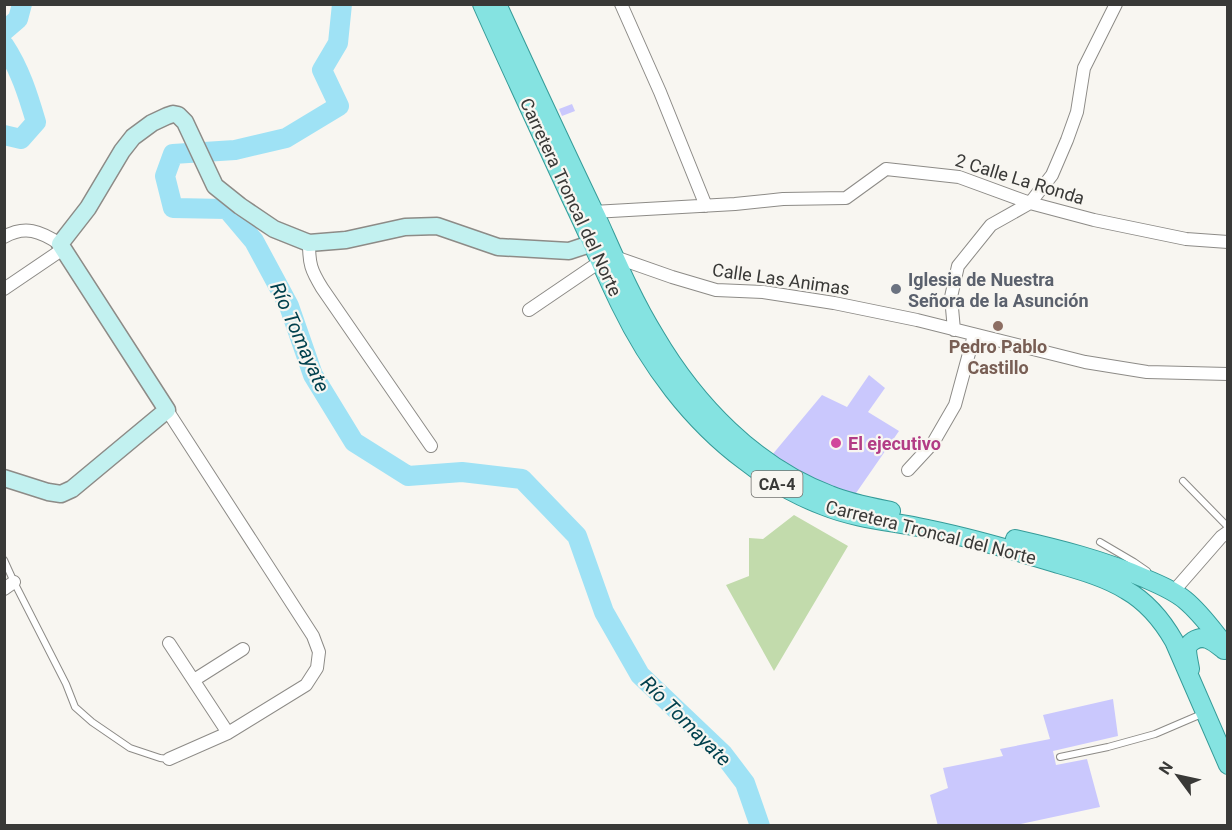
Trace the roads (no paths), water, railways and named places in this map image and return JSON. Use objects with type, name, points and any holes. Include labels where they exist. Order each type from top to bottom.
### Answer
[{"type":"main road","name":"Carretera Troncal del Norte","points":[[482,4],[593,243],[608,259],[667,356],[694,392],[749,448],[790,476],[831,496],[957,525],[1118,567],[1166,588],[1184,599],[1203,617],[1227,651]]},
{"type":"main road","name":"Carretera Troncal del Norte","points":[[497,4],[593,212],[621,305],[653,361],[699,420],[757,470],[786,489],[824,507],[864,518],[936,531],[1015,550],[1098,577],[1133,595],[1160,619],[1174,641],[1226,759]]},
{"type":"main road","points":[[1192,685],[1187,649],[1192,641],[1204,638],[1213,641],[1227,651]]},
{"type":"street","points":[[621,4],[660,92],[706,206]]},
{"type":"street","points":[[954,330],[951,297],[958,266],[990,225],[1030,203],[1052,175],[1077,112],[1084,68],[1116,4]]},
{"type":"street","points":[[4,290],[61,246],[133,137],[153,123],[173,114],[182,118],[188,127],[215,186],[274,229],[309,243],[346,240],[405,227],[437,225],[498,248],[569,251],[593,243]]},
{"type":"street","name":"2 Calle La Ronda","points":[[593,212],[846,198],[886,168],[959,177],[1030,203],[1094,220],[1186,238],[1227,242]]},
{"type":"street","points":[[4,237],[15,231],[30,230],[48,236],[61,246],[313,636],[319,652],[317,668],[306,685],[228,733],[169,759]]},
{"type":"street","points":[[309,243],[312,272],[431,446]]},
{"type":"street","points":[[529,310],[608,259]]},
{"type":"street","name":"Calle Las Animas","points":[[608,259],[717,290],[763,292],[834,303],[974,334],[1084,362],[1147,372],[1227,374]]},
{"type":"street","points":[[908,470],[933,443],[955,405],[974,334]]},
{"type":"street","points":[[4,478],[61,494],[72,489],[167,410]]},
{"type":"street","points":[[1166,588],[1227,532]]},
{"type":"street","points":[[169,643],[228,733]]},
{"type":"street","points":[[194,680],[243,649]]},
{"type":"lane","points":[[1183,481],[1227,527]]},
{"type":"lane","points":[[1100,542],[1143,568],[1166,588]]},
{"type":"lane","points":[[4,560],[9,586],[66,684],[75,707],[92,722],[130,748],[169,759]]},
{"type":"lane","points":[[1060,757],[1155,734],[1205,713]]},
{"type":"waterway","name":"Río Tomayate","points":[[4,31],[18,19],[22,4]]},
{"type":"waterway","name":"Río Tomayate","points":[[342,4],[338,43],[322,70],[339,106],[286,138],[235,150],[173,154],[165,176],[173,208],[227,209],[254,241],[289,306],[313,375],[354,442],[408,476],[462,472],[522,479],[577,536],[604,612],[640,675],[723,754],[745,783],[760,826]]},
{"type":"waterway","name":"Río Tomayate","points":[[4,45],[27,92],[36,122],[21,139],[4,135]]},
{"type":"place","name":"Iglesia de Nuestra Señora de la Asunción","points":[[896,289]]},
{"type":"place","name":"Pedro Pablo Castillo","points":[[998,326]]},
{"type":"place","name":"El ejecutivo","points":[[836,443]]}]
